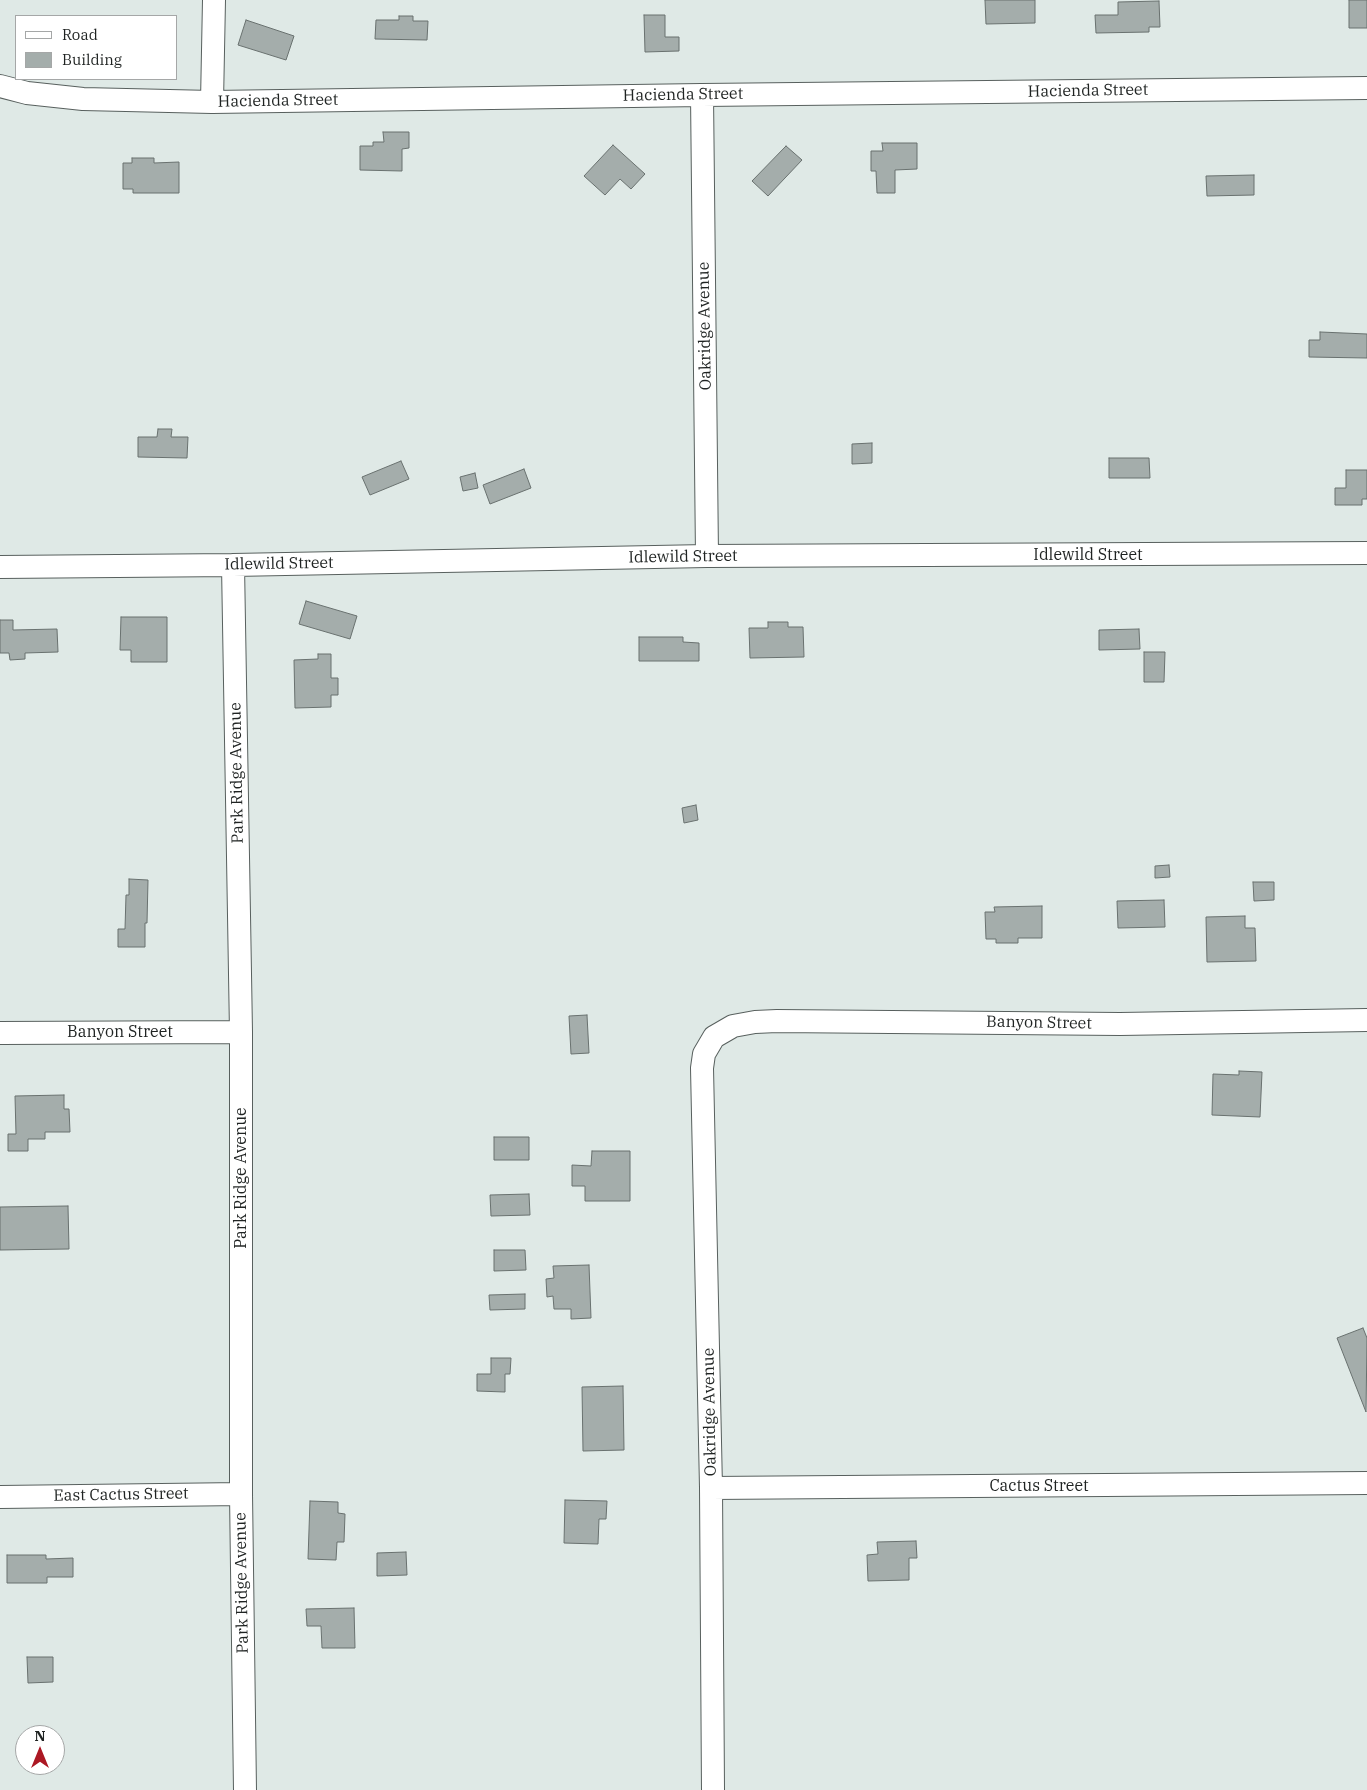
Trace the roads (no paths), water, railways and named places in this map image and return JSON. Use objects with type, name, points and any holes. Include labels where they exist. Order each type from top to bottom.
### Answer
[{"type":"street","points":[[212,102],[214,0]]},
{"type":"street","name":"Hacienda Street","points":[[0,86],[27,93],[83,99],[212,102],[1367,88]]},
{"type":"street","name":"Oakridge Avenue","points":[[702,95],[707,556]]},
{"type":"street","name":"Idlewild Street","points":[[0,567],[233,565],[707,556],[1367,553]]},
{"type":"street","name":"Park Ridge Avenue","points":[[233,565],[241,1032],[241,1494],[245,1790]]},
{"type":"street","name":"Banyon Street","points":[[714,1037],[733,1026],[777,1021],[1120,1024],[1367,1020]]},
{"type":"street","name":"Banyon Street","points":[[0,1033],[241,1032]]},
{"type":"street","name":"Oakridge Avenue","points":[[713,1790],[711,1488],[702,1068],[704,1054],[714,1037]]},
{"type":"street","name":"Cactus Street","points":[[711,1488],[1367,1483]]},
{"type":"street","name":"East Cactus Street","points":[[0,1497],[241,1494]]}]
